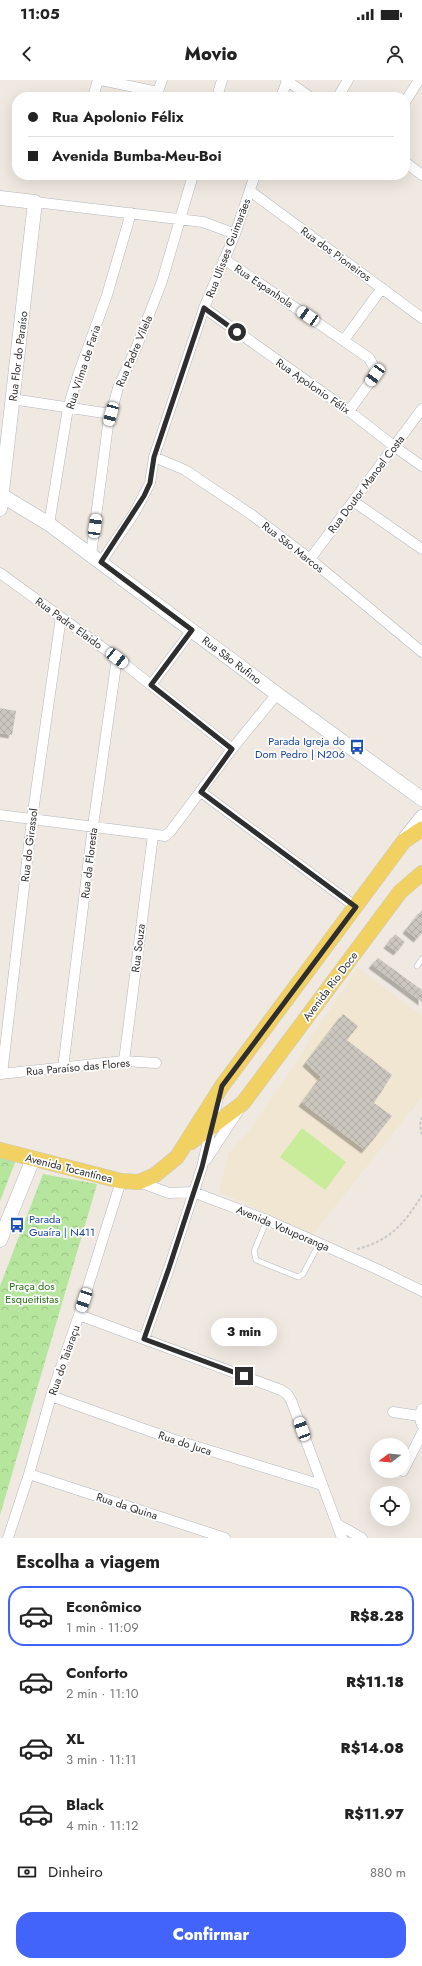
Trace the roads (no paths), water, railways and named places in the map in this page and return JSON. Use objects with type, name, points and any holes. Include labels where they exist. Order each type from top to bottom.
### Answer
[{"type":"main road","name":"Avenida Rio Doce","points":[[139,1182],[155,1175],[167,1167],[182,1149],[222,1086],[404,841],[422,829]]},
{"type":"main road","name":"Avenida Rio Doce","points":[[182,1149],[243,1103],[400,892],[422,873]]},
{"type":"main road","name":"Avenida Tocantínea","points":[[0,1150],[121,1181],[139,1182]]},
{"type":"street","points":[[95,92],[100,80],[149,92]]},
{"type":"street","points":[[158,92],[162,80]]},
{"type":"street","points":[[218,92],[222,80]]},
{"type":"street","points":[[282,92],[286,80],[303,92]]},
{"type":"street","points":[[341,92],[348,80]]},
{"type":"street","points":[[410,94],[419,80]]},
{"type":"street","points":[[410,166],[422,175]]},
{"type":"street","name":"Rua Padre Vilela","points":[[96,558],[108,425],[118,388],[137,346],[162,281],[192,180]]},
{"type":"street","name":"Rua Ulisses Guimarães","points":[[96,558],[144,496],[150,483],[154,457],[204,308],[235,234],[253,180]]},
{"type":"street","name":"Rua dos Pioneiros","points":[[250,191],[422,318]]},
{"type":"street","points":[[0,198],[203,222],[235,234]]},
{"type":"street","name":"Rua Flor do Paraíso","points":[[0,509],[35,202]]},
{"type":"street","name":"Rua Vilma de Faria","points":[[49,524],[69,407],[78,375],[107,295],[131,213]]},
{"type":"street","name":"Rua Espanhola","points":[[224,259],[369,358],[375,369],[375,375],[349,411]]},
{"type":"street","points":[[344,340],[382,288]]},
{"type":"street","name":"Rua Apolonio Félix","points":[[204,308],[349,411],[422,466]]},
{"type":"street","points":[[12,399],[111,414]]},
{"type":"street","name":"Rua Doutor Manoel Costa","points":[[310,559],[422,409]]},
{"type":"street","name":"Rua São Marcos","points":[[154,457],[185,470],[210,485],[310,559],[422,652]]},
{"type":"street","name":"Rua São Rufino","points":[[2,495],[49,524],[96,558],[277,694],[422,799]]},
{"type":"street","points":[[353,501],[422,550]]},
{"type":"street","name":"Rua Padre Elaido","points":[[0,573],[117,658],[232,749]]},
{"type":"street","name":"Rua do Girassol","points":[[1,1074],[32,819],[61,617]]},
{"type":"street","points":[[151,685],[192,630]]},
{"type":"street","name":"Rua da Floresta","points":[[63,1068],[93,826],[117,658]]},
{"type":"street","points":[[0,815],[93,826],[157,836],[170,832],[232,749],[277,694]]},
{"type":"street","points":[[201,792],[356,907]]},
{"type":"street","points":[[404,841],[422,817]]},
{"type":"street","name":"Rua Souza","points":[[124,1061],[157,836]]},
{"type":"street","name":"Rua Paraíso das Flores","points":[[1,1074],[124,1061],[156,1063]]},
{"type":"street","name":"Avenida Rio Doce","points":[[144,1339],[202,1167],[222,1086]]},
{"type":"street","name":"Avenida Rio Doce","points":[[202,1167],[243,1103]]},
{"type":"street","points":[[0,1240],[33,1159]]},
{"type":"street","name":"Rua do Taiaraçu","points":[[8,1538],[29,1474],[51,1396],[79,1315],[121,1181]]},
{"type":"street","name":"Avenida Votuporanga","points":[[139,1182],[169,1193],[193,1192],[267,1220],[377,1269],[422,1291]]},
{"type":"street","points":[[79,1315],[281,1390],[287,1394],[292,1400],[342,1538]]},
{"type":"street","name":"Rua do Juca","points":[[51,1396],[174,1440],[322,1485]]},
{"type":"street","points":[[393,1412],[421,1417]]},
{"type":"street","points":[[410,1456],[422,1433]]},
{"type":"street","name":"Rua da Quina","points":[[29,1474],[225,1538]]},
{"type":"street","points":[[337,1524],[362,1538]]},
{"type":"lane","points":[[417,966],[422,959]]},
{"type":"lane","points":[[267,1220],[254,1251],[256,1260],[298,1277],[303,1274],[319,1244]]},
{"type":"place","name":"Parada Igreja do Dom Pedro | N206","points":[[357,747]]},
{"type":"place","name":"Parada Guaíra | N411","points":[[17,1225]]},
{"type":"park label","name":"Praça dos Esqueitistas","points":[[32,1292]]}]
